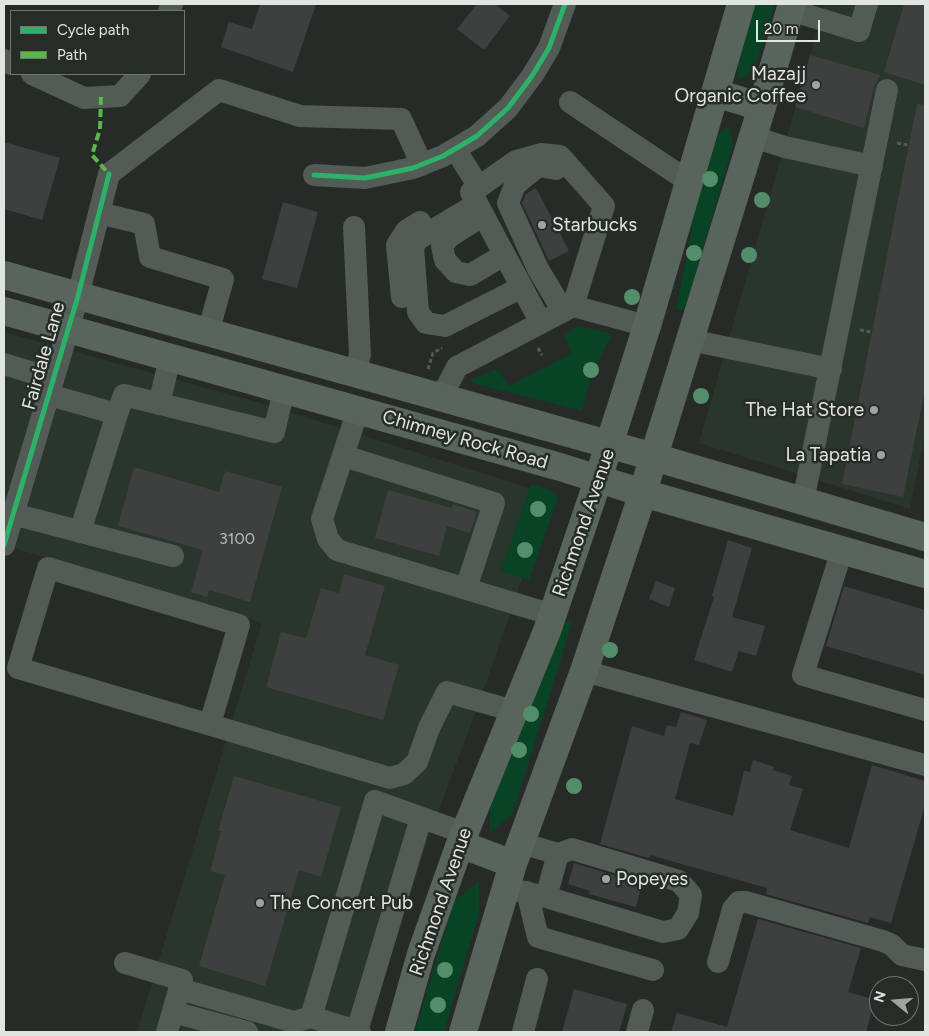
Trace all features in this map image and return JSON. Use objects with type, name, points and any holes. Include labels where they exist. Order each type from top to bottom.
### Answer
[{"type":"main road","name":"Richmond Avenue","points":[[398,1032],[421,954],[462,838],[553,615],[610,446],[741,4]]},
{"type":"main road","points":[[463,1032],[523,877],[584,671],[654,458],[791,7]]},
{"type":"main road","points":[[714,93],[762,107]]},
{"type":"main road","name":"Chimney Rock Road","points":[[4,275],[654,458],[925,537]]},
{"type":"main road","name":"Chimney Rock Road","points":[[4,310],[560,467],[643,493],[925,574]]},
{"type":"main road","points":[[793,536],[804,501]]},
{"type":"main road","points":[[462,838],[523,877]]},
{"type":"street","points":[[314,175],[365,178],[413,168],[443,156],[477,136],[508,108],[532,76],[549,48],[565,4]]},
{"type":"street","points":[[791,7],[859,32],[868,4]]},
{"type":"street","points":[[34,75],[84,98],[120,96],[139,75]]},
{"type":"street","name":"Fairdale Lane","points":[[4,545],[78,296],[110,174],[219,90],[300,116],[401,119],[422,164]]},
{"type":"street","points":[[804,501],[887,90]]},
{"type":"street","points":[[570,102],[688,182]]},
{"type":"street","points":[[753,137],[784,147],[872,166]]},
{"type":"street","points":[[455,149],[504,255],[541,323]]},
{"type":"street","points":[[504,255],[470,275],[456,272],[445,260],[442,246],[477,200],[516,161],[541,154],[560,156],[604,206],[568,309]]},
{"type":"street","points":[[568,309],[538,269],[508,203],[516,185],[538,166],[574,172]]},
{"type":"street","points":[[477,200],[406,231],[397,245],[404,316],[420,327],[446,326],[522,287]]},
{"type":"street","points":[[99,213],[144,224],[150,257],[223,280],[208,333]]},
{"type":"street","points":[[354,226],[360,355],[354,374]]},
{"type":"street","points":[[441,398],[457,368],[568,309],[647,326]]},
{"type":"street","points":[[690,340],[830,369]]},
{"type":"street","points":[[159,404],[170,358]]},
{"type":"street","points":[[4,364],[51,387],[117,414]]},
{"type":"street","points":[[80,532],[124,395],[274,432],[284,390]]},
{"type":"street","points":[[358,410],[322,519],[328,539],[337,550],[553,615]]},
{"type":"street","points":[[344,456],[494,503],[466,588]]},
{"type":"street","points":[[13,514],[172,556]]},
{"type":"street","points":[[842,550],[804,675],[925,710]]},
{"type":"street","points":[[210,724],[239,625],[48,568],[18,668],[390,778],[404,774],[417,762],[429,728],[447,692],[514,711]]},
{"type":"street","points":[[584,671],[925,765]]},
{"type":"street","points":[[311,1017],[375,802],[420,818],[462,838]]},
{"type":"street","points":[[180,989],[294,1022],[311,1017],[359,1032],[420,818]]},
{"type":"street","points":[[572,848],[679,881],[691,894],[688,914],[678,929],[663,932],[523,877],[558,854],[572,848]]},
{"type":"street","points":[[523,877],[558,854]]},
{"type":"street","points":[[523,877],[538,937],[653,970]]},
{"type":"street","points":[[718,962],[733,909],[739,902],[746,902],[883,941],[892,945],[902,954],[925,960]]},
{"type":"street","points":[[125,963],[182,980],[170,1022],[247,1032]]},
{"type":"street","points":[[523,1032],[537,980]]},
{"type":"street","points":[[637,1032],[643,1010]]},
{"type":"shaded area","points":[[825,4],[925,4],[925,433],[910,509],[699,443]]},
{"type":"shaded area","points":[[4,332],[267,405],[551,495],[477,709],[428,838],[367,1032],[137,1032],[262,623],[4,545]]},
{"type":"green space","points":[[753,4],[775,4],[754,70],[739,80],[737,57]]},
{"type":"green space","points":[[729,126],[733,145],[685,311],[676,309],[690,241],[697,192],[718,135]]},
{"type":"green space","points":[[578,326],[612,334],[591,376],[582,411],[473,383],[472,379],[497,369],[509,386],[572,353],[564,336]]},
{"type":"green space","points":[[531,484],[549,490],[558,498],[529,580],[501,571]]},
{"type":"green space","points":[[563,621],[572,623],[513,813],[490,833],[490,802]]},
{"type":"green space","points":[[479,881],[479,913],[444,1032],[415,1032],[454,901]]},
{"type":"building","points":[[260,4],[316,4],[293,72],[221,47],[229,22],[252,29]]},
{"type":"building","points":[[477,4],[495,4],[510,16],[484,50],[457,29]]},
{"type":"building","points":[[904,4],[925,4],[925,85],[884,72]]},
{"type":"building","points":[[810,55],[880,75],[874,87],[864,128],[795,107]]},
{"type":"building","points":[[917,104],[925,105],[925,389],[903,497],[842,484]]},
{"type":"building","points":[[4,142],[60,158],[42,220],[4,209]]},
{"type":"building","name":"Starbucks","points":[[536,188],[569,251],[549,261],[522,203],[526,194]]},
{"type":"building","points":[[283,202],[318,212],[297,288],[262,279]]},
{"type":"building","points":[[134,467],[219,492],[225,471],[282,487],[250,602],[209,590],[207,597],[191,592],[203,550],[118,526]]},
{"type":"building","points":[[388,490],[452,508],[453,504],[477,512],[470,533],[447,526],[439,556],[375,538]]},
{"type":"building","points":[[728,540],[752,548],[732,617],[765,626],[756,656],[739,651],[732,672],[694,660],[714,597],[712,596]]},
{"type":"building","points":[[344,574],[385,586],[365,655],[399,665],[383,720],[266,687],[281,632],[306,638],[321,588],[339,593]]},
{"type":"building","points":[[656,581],[675,588],[669,607],[649,599]]},
{"type":"building","points":[[844,586],[925,610],[925,675],[826,646]]},
{"type":"building","points":[[681,712],[707,720],[699,745],[690,743],[675,799],[733,816],[744,771],[750,772],[753,760],[774,767],[773,770],[792,776],[789,785],[803,789],[790,830],[849,848],[872,765],[925,781],[925,805],[891,923],[870,917],[868,923],[766,894],[767,888],[650,855],[649,858],[600,844],[632,726],[664,736],[667,725],[676,727]]},
{"type":"building","points":[[234,776],[341,807],[321,877],[299,870],[265,986],[199,966],[225,875],[210,871],[221,831],[218,831]]},
{"type":"building","name":"Popeyes","points":[[574,863],[642,884],[636,907],[589,894],[590,891],[568,884]]},
{"type":"building","points":[[758,919],[861,948],[848,992],[869,998],[869,1021],[866,1032],[671,1032],[677,1013],[727,1027]]},
{"type":"building","points":[[574,989],[627,1004],[619,1032],[562,1032]]},
{"type":"marked path","points":[[101,97],[100,129],[92,155],[109,174]]},
{"type":"cycle path","points":[[314,175],[365,178],[413,168],[443,156],[477,136],[508,108],[532,76],[549,48],[565,4]]},
{"type":"cycle path","points":[[4,545],[78,296],[109,174]]},
{"type":"place","name":"Mazajj Organic Coffee","points":[[816,85]]},
{"type":"place","name":"Starbucks","points":[[542,225]]},
{"type":"place","name":"The Hat Store","points":[[874,410]]},
{"type":"place","name":"La Tapatia","points":[[881,455]]},
{"type":"place","name":"Popeyes","points":[[606,879]]},
{"type":"place","name":"The Concert Pub","points":[[260,903]]}]
